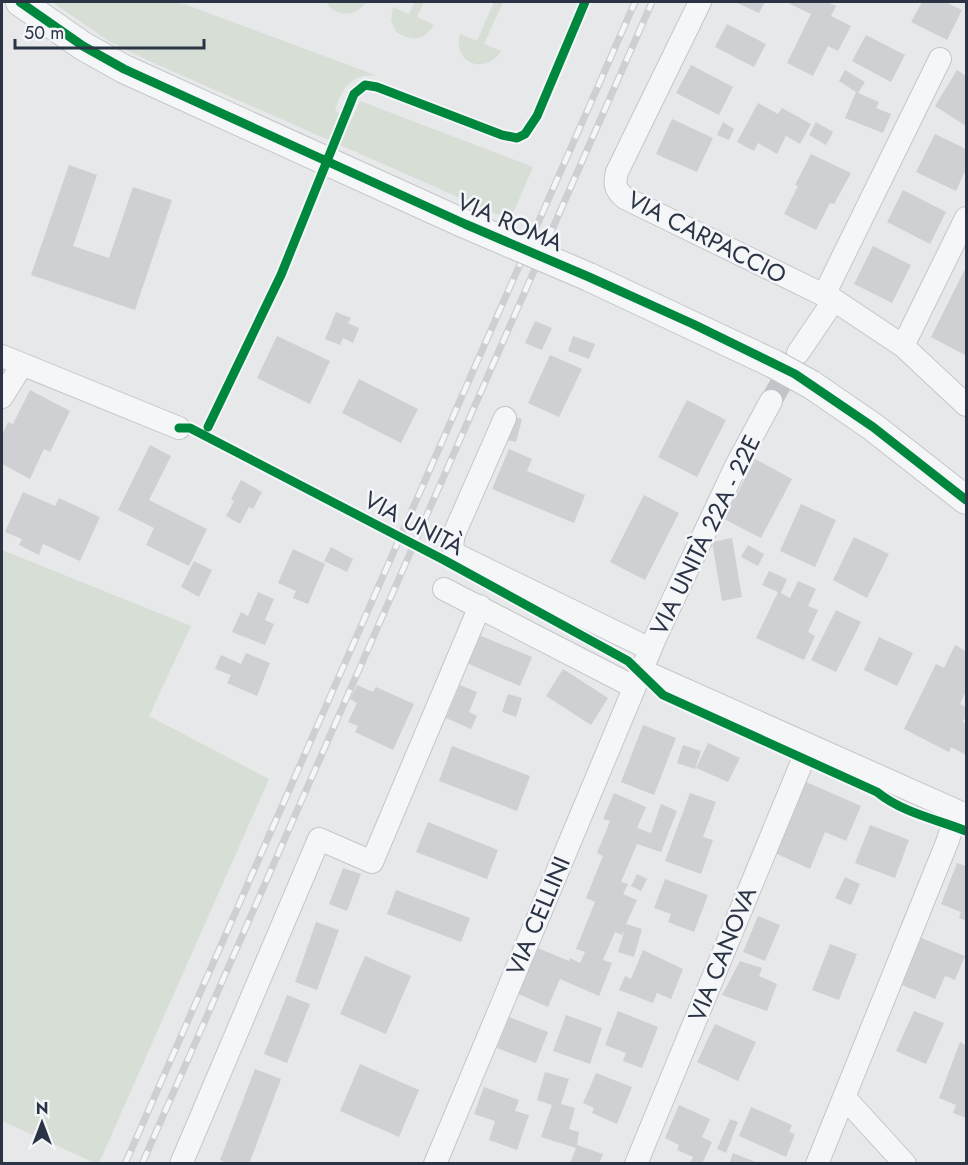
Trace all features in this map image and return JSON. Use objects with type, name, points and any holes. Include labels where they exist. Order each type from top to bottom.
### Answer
[{"type":"street","name":"VIA ROMA","points":[[22,2],[83,46],[124,69],[465,224],[786,358],[812,385],[873,427],[966,500]]},
{"type":"street","name":"VIA CARPACCIO","points":[[700,2],[617,172],[614,183],[618,192],[625,198],[829,297],[903,346],[966,405]]},
{"type":"street","points":[[786,358],[829,297],[940,58]]},
{"type":"street","points":[[903,346],[966,218]]},
{"type":"street","points":[[2,356],[179,428]]},
{"type":"street","points":[[2,398],[22,365]]},
{"type":"street","name":"VIA UNITÀ 22A - 22E","points":[[642,669],[736,466],[771,401]]},
{"type":"street","name":"VIA UNITÀ","points":[[505,418],[454,534],[452,545],[455,554],[642,669]]},
{"type":"street","name":"VIA UNITÀ","points":[[444,589],[480,606],[642,669],[962,813]]},
{"type":"street","points":[[181,1164],[319,839],[372,862],[480,606]]},
{"type":"street","name":"VIA CELLINI","points":[[435,1164],[642,669]]},
{"type":"street","name":"VIA CANOVA","points":[[636,1164],[809,746]]},
{"type":"street","points":[[817,1164],[948,840],[962,813]]},
{"type":"street","points":[[844,1097],[905,1164]]},
{"type":"shaded area","points":[[52,2],[176,2],[184,4],[378,76],[361,77],[354,80],[341,95],[335,111],[352,119],[360,101],[533,167],[510,220],[145,59],[110,42]]},
{"type":"shaded area","points":[[326,2],[366,2],[357,11],[346,14],[335,11]]},
{"type":"shaded area","points":[[415,2],[424,2],[417,17],[434,25],[422,37],[412,38],[396,32],[391,20],[393,7],[409,14]]},
{"type":"shaded area","points":[[494,2],[503,2],[484,44],[501,51],[495,59],[487,63],[472,63],[461,52],[460,34],[477,41]]},
{"type":"shaded area","points":[[2,550],[191,626],[149,716],[269,779],[99,1163],[2,1121]]},
{"type":"building","points":[[735,2],[765,2],[759,13]]},
{"type":"building","points":[[791,2],[827,2],[836,6],[831,16],[851,26],[838,51],[828,46],[813,76],[787,63],[811,14],[790,4]]},
{"type":"building","points":[[922,2],[945,2],[962,10],[947,40],[911,22]]},
{"type":"building","points":[[727,24],[766,44],[754,67],[715,47]]},
{"type":"building","points":[[866,35],[905,55],[891,82],[852,61]]},
{"type":"building","points":[[691,65],[733,87],[719,115],[676,93]]},
{"type":"building","points":[[845,70],[865,82],[858,93],[879,102],[876,108],[891,114],[883,133],[845,118],[856,92],[839,81]]},
{"type":"building","points":[[957,70],[966,76],[966,126],[935,106]]},
{"type":"building","points":[[758,103],[778,114],[782,108],[811,124],[800,144],[786,136],[777,154],[758,143],[754,151],[737,142]]},
{"type":"building","points":[[672,119],[713,138],[697,172],[656,154]]},
{"type":"building","points":[[723,122],[734,129],[729,140],[717,135]]},
{"type":"building","points":[[816,122],[833,132],[826,145],[809,135]]},
{"type":"building","points":[[935,134],[966,149],[966,169],[956,191],[916,172]]},
{"type":"building","points":[[811,154],[851,173],[834,204],[830,203],[816,230],[784,214],[798,186],[795,185]]},
{"type":"building","points":[[69,165],[97,175],[73,246],[109,258],[133,187],[172,200],[135,310],[31,275]]},
{"type":"building","points":[[903,190],[946,212],[930,244],[887,222]]},
{"type":"building","points":[[873,246],[911,265],[892,303],[854,284]]},
{"type":"building","points":[[966,267],[966,353],[965,355],[931,337]]},
{"type":"building","points":[[336,312],[351,318],[348,323],[359,328],[353,343],[343,338],[340,345],[325,339]]},
{"type":"building","points":[[535,321],[552,328],[542,350],[525,343]]},
{"type":"building","points":[[277,336],[330,361],[310,404],[257,378]]},
{"type":"building","points":[[573,336],[595,344],[589,359],[568,351]]},
{"type":"building","points":[[550,355],[582,369],[559,417],[528,403]]},
{"type":"building","points":[[359,379],[418,409],[401,443],[342,413]]},
{"type":"building","points":[[30,390],[70,411],[50,452],[44,449],[30,479],[2,464],[2,435],[8,422],[13,424]]},
{"type":"building","points":[[687,400],[726,420],[697,477],[658,457]]},
{"type":"building","points":[[508,415],[522,419],[516,442],[507,440]]},
{"type":"building","points":[[150,445],[171,456],[149,500],[207,529],[189,566],[146,545],[154,528],[118,510]]},
{"type":"building","points":[[509,449],[532,459],[527,471],[585,495],[574,523],[492,489]]},
{"type":"building","points":[[755,459],[792,479],[761,538],[724,519]]},
{"type":"building","points":[[241,480],[262,492],[253,509],[249,507],[240,524],[226,516],[234,501],[231,499]]},
{"type":"building","points":[[23,492],[55,506],[59,498],[100,517],[80,561],[43,544],[39,555],[19,545],[22,539],[5,532]]},
{"type":"building","points":[[644,495],[679,513],[645,580],[610,562]]},
{"type":"building","points":[[801,504],[836,520],[815,567],[780,551]]},
{"type":"building","points":[[854,537],[889,554],[867,598],[833,580]]},
{"type":"building","points":[[732,538],[742,597],[722,601],[712,542]]},
{"type":"building","points":[[748,545],[764,554],[758,566],[741,557]]},
{"type":"building","points":[[331,547],[353,559],[347,572],[324,561]]},
{"type":"building","points":[[293,549],[325,564],[308,604],[293,598],[296,591],[278,583]]},
{"type":"building","points":[[194,561],[212,570],[199,597],[181,587]]},
{"type":"building","points":[[769,571],[787,579],[781,593],[790,598],[798,581],[816,589],[808,606],[818,610],[808,632],[815,636],[804,660],[756,638],[778,592],[762,585]]},
{"type":"building","points":[[258,592],[274,599],[265,620],[274,624],[265,645],[232,632],[241,612],[248,616]]},
{"type":"building","points":[[836,610],[861,622],[836,672],[811,660]]},
{"type":"building","points":[[474,633],[532,657],[520,686],[462,661]]},
{"type":"building","points":[[879,637],[913,653],[897,686],[864,670]]},
{"type":"building","points":[[955,645],[966,651],[966,691],[960,704],[966,707],[963,722],[966,724],[966,755],[951,747],[949,752],[904,729],[936,664],[944,668]]},
{"type":"building","points":[[246,653],[270,663],[257,696],[227,683],[231,675],[215,669],[221,655],[241,664]]},
{"type":"building","points":[[563,669],[608,698],[591,725],[546,696]]},
{"type":"building","points":[[357,685],[373,692],[376,687],[414,704],[393,750],[355,732],[358,726],[348,722],[357,703],[350,699]]},
{"type":"building","points":[[460,685],[477,692],[469,712],[477,716],[471,729],[446,718]]},
{"type":"building","points":[[508,694],[522,698],[516,717],[502,712]]},
{"type":"building","points":[[643,725],[676,738],[654,795],[621,782]]},
{"type":"building","points":[[708,743],[740,758],[728,782],[696,768]]},
{"type":"building","points":[[683,745],[701,751],[695,769],[677,763]]},
{"type":"building","points":[[452,746],[530,776],[517,811],[439,781]]},
{"type":"building","points":[[806,782],[861,806],[846,841],[825,832],[810,869],[775,853]]},
{"type":"building","points":[[614,793],[646,807],[637,828],[651,833],[661,804],[677,811],[661,852],[637,844],[621,882],[628,884],[623,894],[637,900],[626,924],[642,929],[634,957],[618,952],[625,929],[622,935],[615,932],[603,960],[612,963],[599,996],[560,979],[548,1007],[516,993],[535,947],[569,961],[570,958],[580,963],[585,952],[576,949],[595,902],[586,898],[603,856],[597,853],[610,821],[603,819]]},
{"type":"building","points":[[690,793],[716,802],[703,837],[713,840],[701,874],[665,861]]},
{"type":"building","points":[[428,822],[498,850],[487,879],[416,852]]},
{"type":"building","points":[[870,825],[909,840],[895,878],[855,863]]},
{"type":"building","points":[[957,863],[966,866],[966,921],[959,918],[961,912],[941,904]]},
{"type":"building","points":[[343,868],[361,874],[347,911],[329,904]]},
{"type":"building","points":[[637,874],[647,879],[641,891],[631,886]]},
{"type":"building","points":[[845,877],[860,884],[851,905],[835,898]]},
{"type":"building","points":[[665,879],[708,895],[694,932],[668,922],[671,914],[654,908]]},
{"type":"building","points":[[396,890],[470,918],[461,942],[387,914]]},
{"type":"building","points":[[758,916],[780,925],[765,961],[743,952]]},
{"type":"building","points":[[316,922],[339,930],[317,990],[295,982]]},
{"type":"building","points":[[919,937],[965,956],[955,980],[945,976],[935,999],[900,984]]},
{"type":"building","points":[[830,944],[857,954],[839,1000],[812,990]]},
{"type":"building","points":[[643,950],[683,969],[671,999],[657,993],[653,1003],[619,990],[625,976],[631,979]]},
{"type":"building","points":[[365,956],[411,976],[386,1034],[340,1014]]},
{"type":"building","points":[[740,961],[762,968],[759,976],[777,984],[767,1011],[722,995]]},
{"type":"building","points":[[287,995],[310,1004],[287,1063],[264,1054]]},
{"type":"building","points":[[618,1011],[658,1027],[642,1068],[623,1061],[626,1053],[605,1045]]},
{"type":"building","points":[[914,1011],[944,1023],[926,1064],[896,1051]]},
{"type":"building","points":[[566,1015],[602,1028],[590,1064],[553,1051]]},
{"type":"building","points":[[509,1017],[548,1032],[536,1063],[497,1048]]},
{"type":"building","points":[[715,1024],[756,1042],[738,1081],[697,1062]]},
{"type":"building","points":[[960,1042],[966,1045],[966,1118],[953,1113],[956,1105],[939,1098]]},
{"type":"building","points":[[360,1064],[419,1090],[399,1137],[340,1111]]},
{"type":"building","points":[[255,1069],[281,1079],[249,1164],[230,1164],[220,1160]]},
{"type":"building","points":[[545,1072],[569,1079],[561,1104],[575,1108],[569,1129],[579,1132],[577,1145],[603,1154],[599,1164],[570,1164],[576,1148],[541,1137],[552,1105],[537,1100]]},
{"type":"building","points":[[596,1073],[632,1087],[617,1124],[592,1113],[594,1108],[583,1103]]},
{"type":"building","points":[[484,1087],[519,1100],[515,1111],[529,1115],[517,1150],[489,1140],[495,1121],[474,1114]]},
{"type":"building","points":[[679,1105],[710,1119],[702,1137],[712,1142],[702,1164],[690,1164],[693,1157],[677,1150],[679,1145],[665,1138]]},
{"type":"building","points":[[751,1107],[792,1125],[789,1132],[795,1134],[786,1157],[739,1136]]},
{"type":"building","points":[[730,1119],[738,1122],[726,1153],[717,1149]]},
{"type":"building","points":[[733,1153],[758,1163],[758,1164],[729,1164]]},
{"type":"tunnel","points":[[771,401],[796,357]]},
{"type":"railway","points":[[125,1164],[635,2]]},
{"type":"railway","points":[[142,1164],[652,2]]},
{"type":"cycle path","points":[[20,2],[83,46],[124,69],[465,224],[693,324],[795,374],[873,427],[966,500]]},
{"type":"cycle path","points":[[208,427],[281,275],[354,94],[365,85],[377,87],[502,135],[517,138],[525,134],[537,116],[585,2]]},
{"type":"cycle path","points":[[179,428],[190,428],[444,560],[628,661],[663,695],[877,792],[909,810],[966,831]]}]
